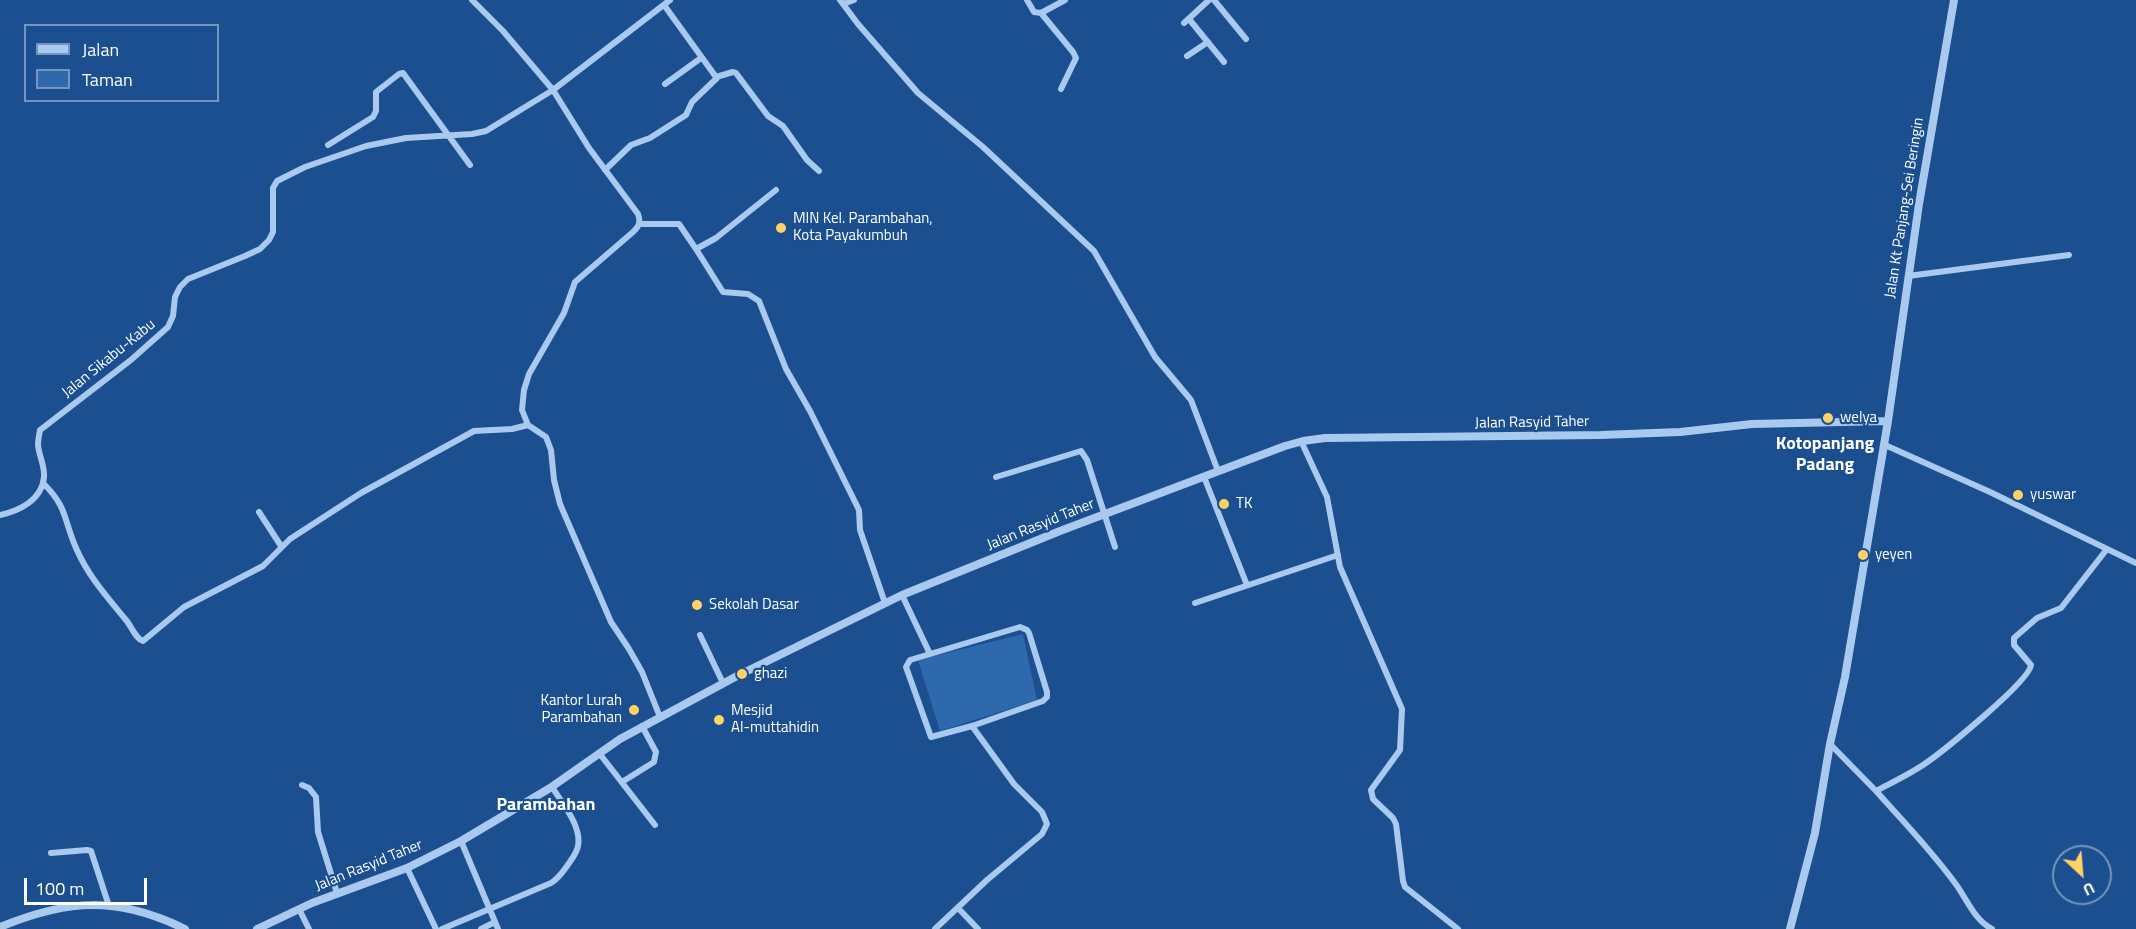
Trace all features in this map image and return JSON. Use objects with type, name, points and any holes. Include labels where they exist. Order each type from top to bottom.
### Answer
[{"type":"street","points":[[472,0],[553,90],[605,170],[638,214],[639,224],[633,232],[580,276],[571,289],[567,306],[529,374],[524,390],[522,410],[528,424],[546,437],[551,450],[554,480],[560,504],[611,622],[642,672],[660,717]]},
{"type":"street","name":"Jalan Sikabu-Kabu","points":[[43,483],[43,465],[38,444],[40,430],[132,359],[168,327],[173,316],[175,297],[180,287],[188,279],[260,249],[269,240],[273,232],[273,188],[277,181],[305,167],[366,146],[406,138],[486,131],[553,90],[670,0]]},
{"type":"street","points":[[854,0],[842,2],[858,24],[918,93],[982,147],[1094,251],[1155,357],[1191,400],[1218,471]]},
{"type":"street","points":[[1027,0],[1034,12],[1041,13],[1065,0]]},
{"type":"street","points":[[1209,0],[1186,21],[1208,42],[1224,62]]},
{"type":"street","points":[[1214,0],[1246,39]]},
{"type":"street","name":"Jalan Kt Panjang-Sei Beringin","points":[[1888,421],[1908,276],[1954,0]]},
{"type":"street","points":[[664,5],[717,78]]},
{"type":"street","points":[[1041,13],[1076,58],[1061,89]]},
{"type":"street","points":[[1187,56],[1208,42]]},
{"type":"street","points":[[665,84],[701,58]]},
{"type":"street","points":[[605,170],[631,145],[650,138],[686,115],[692,102],[717,78],[732,72],[736,73],[768,116],[783,126],[807,160],[819,171]]},
{"type":"street","points":[[328,145],[373,117],[376,113],[376,92],[401,73],[405,74],[446,135],[470,165]]},
{"type":"street","points":[[696,249],[716,238],[776,190]]},
{"type":"street","points":[[639,224],[680,224],[723,292],[748,294],[759,302],[786,369],[810,411],[859,510],[860,530],[885,603]]},
{"type":"street","points":[[1908,276],[2069,255]]},
{"type":"street","points":[[1790,929],[1815,833],[1830,744],[1845,677],[1888,421]]},
{"type":"street","name":"Jalan Rasyid Taher","points":[[257,929],[337,893],[407,868],[461,841],[552,787],[642,726],[723,683],[902,595],[1103,515],[1301,441],[1325,438],[1624,434],[1680,432],[1752,424],[1888,421]]},
{"type":"street","points":[[0,515],[19,509],[33,500],[41,490],[43,483],[61,504],[76,547],[89,572],[140,641],[146,640],[184,607],[263,566],[281,546],[361,493],[474,431],[512,429],[528,424]]},
{"type":"street","points":[[1301,441],[1327,497],[1340,567],[1403,713],[1400,750],[1372,786],[1372,796],[1396,824],[1402,881],[1405,887],[1458,929]]},
{"type":"street","points":[[1885,445],[1990,492],[2136,563]]},
{"type":"street","points":[[996,477],[1081,452],[1087,460],[1115,547]]},
{"type":"street","points":[[1204,477],[1247,585]]},
{"type":"street","points":[[259,512],[281,546]]},
{"type":"street","points":[[1876,790],[1925,764],[1965,733],[2014,687],[2031,667],[2014,645],[2014,638],[2037,618],[2061,608],[2107,549]]},
{"type":"street","points":[[1195,603],[1338,555]]},
{"type":"street","points":[[902,595],[930,654]]},
{"type":"street","points":[[1020,627],[1028,631],[1047,698],[934,738],[930,736],[906,667],[910,660],[930,654],[1020,627]]},
{"type":"street","points":[[700,635],[723,683]]},
{"type":"street","points":[[622,782],[651,765],[656,758],[656,752],[642,726]]},
{"type":"street","points":[[935,929],[987,880],[1042,834],[1047,824],[1042,812],[1014,784],[972,726]]},
{"type":"street","points":[[1830,744],[1876,790],[1929,850],[1955,883],[1982,924],[1992,929]]},
{"type":"street","points":[[599,753],[655,825]]},
{"type":"street","points":[[302,785],[309,788],[316,797],[318,832],[337,893]]},
{"type":"street","points":[[442,929],[555,881],[577,850],[579,839],[577,829],[552,787]]},
{"type":"street","points":[[461,841],[497,926],[481,929]]},
{"type":"street","points":[[51,854],[91,851],[109,906]]},
{"type":"street","points":[[407,868],[436,929]]},
{"type":"street","points":[[0,927],[36,913],[60,907],[94,904],[160,918],[185,929]]},
{"type":"street","points":[[958,908],[978,929]]},
{"type":"street","points":[[298,909],[309,929]]},
{"type":"green space","points":[[1023,634],[1037,700],[940,731],[918,660]]},
{"type":"place","name":"MIN Kel. Parambahan, Kota Payakumbuh","points":[[781,228]]},
{"type":"place","name":"welya","points":[[1828,418]]},
{"type":"place","name":"yuswar","points":[[2018,495]]},
{"type":"place","name":"TK","points":[[1224,504]]},
{"type":"place","name":"yeyen","points":[[1863,555]]},
{"type":"place","name":"Sekolah Dasar","points":[[697,605]]},
{"type":"place","name":"ghazi","points":[[742,674]]},
{"type":"place","name":"Kantor Lurah Parambahan","points":[[634,710]]},
{"type":"place","name":"Mesjid Al-muttahidin","points":[[719,720]]},
{"type":"district","name":"Kotopanjang Padang","points":[[1825,455]]},
{"type":"district","name":"Parambahan","points":[[546,806]]}]
